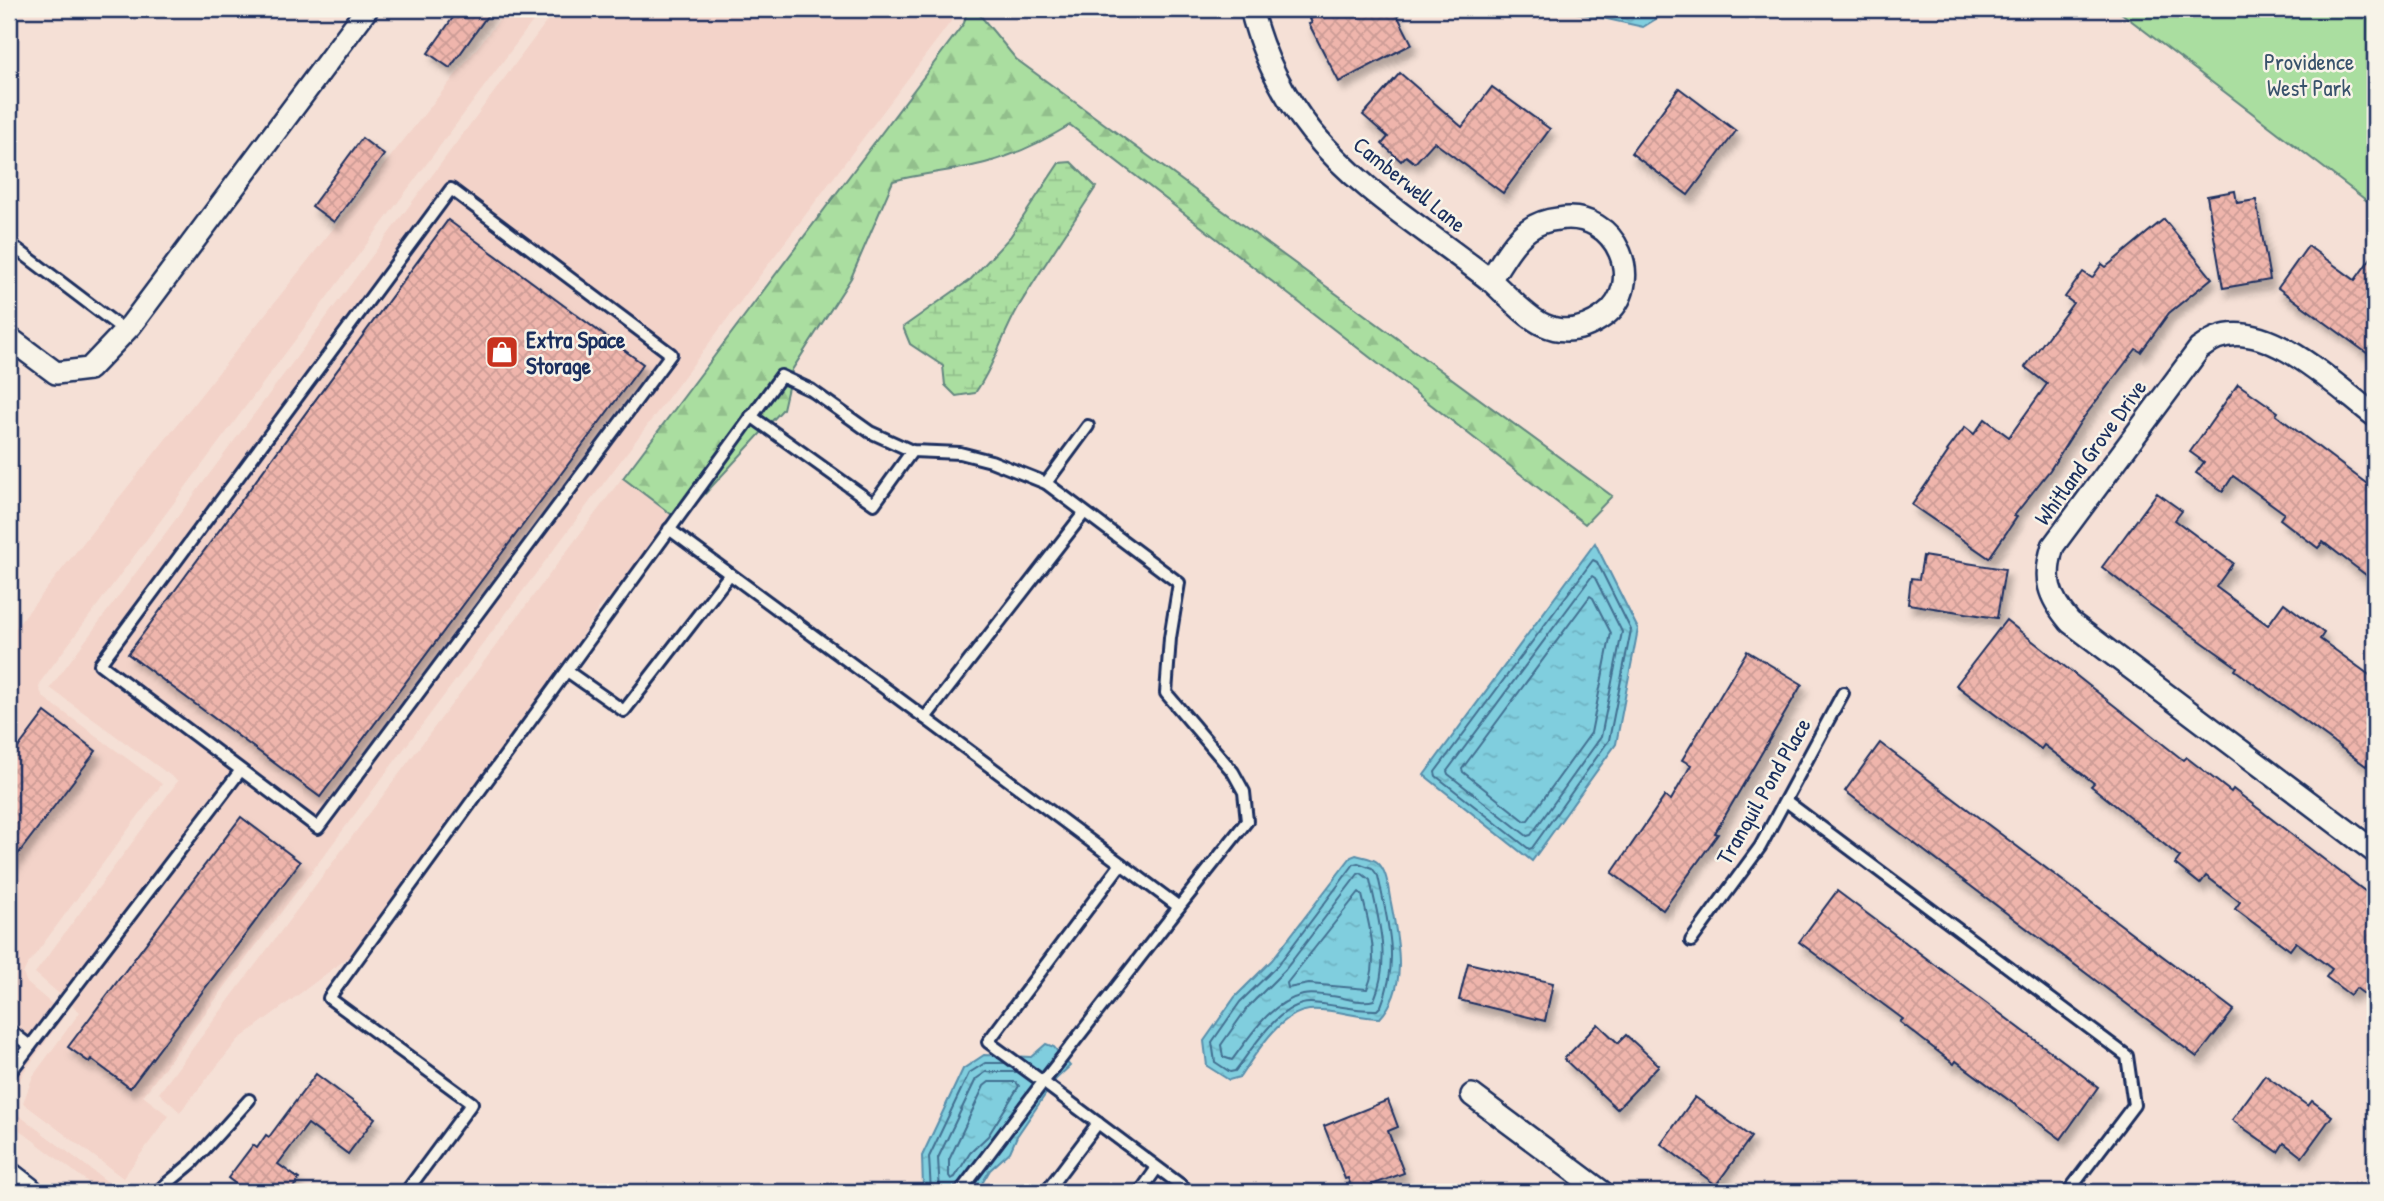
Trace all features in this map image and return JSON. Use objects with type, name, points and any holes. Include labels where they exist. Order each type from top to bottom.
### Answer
[{"type":"main road","points":[[9,1178],[27,1192]]},
{"type":"street","points":[[9,338],[56,373],[89,369],[125,331],[367,9]]},
{"type":"street","name":"Camberwell Lane","points":[[1251,9],[1268,58],[1285,93],[1311,130],[1344,169],[1418,228],[1490,280],[1543,325],[1560,330],[1577,330],[1593,325],[1611,312],[1619,299],[1623,264],[1619,247],[1606,231],[1592,221],[1572,216],[1550,220],[1530,228],[1518,239],[1490,280]]},
{"type":"street","name":"Whitland Grove Drive","points":[[2375,416],[2284,347],[2262,337],[2240,334],[2217,338],[2199,349],[2053,546],[2047,566],[2049,587],[2056,606],[2070,622],[2375,852]]},
{"type":"street","points":[[1472,1095],[1602,1192]]},
{"type":"lane","points":[[451,189],[671,354],[318,828],[242,771],[100,664],[451,189]]},
{"type":"lane","points":[[9,243],[125,331]]},
{"type":"lane","points":[[406,1192],[472,1103],[329,998],[780,376],[810,390],[870,432],[912,451],[960,453],[991,461],[1046,483],[1179,583],[1170,638],[1166,693],[1233,772],[1244,792],[1247,821],[960,1192]]},
{"type":"lane","points":[[751,416],[874,504],[912,451]]},
{"type":"lane","points":[[1046,483],[1088,426]]},
{"type":"lane","points":[[925,718],[1084,513]]},
{"type":"lane","points":[[669,529],[1179,907]]},
{"type":"lane","points":[[567,671],[624,711],[730,573]]},
{"type":"lane","name":"Tranquil Pond Place","points":[[1691,941],[1760,847],[1843,693]]},
{"type":"lane","points":[[9,1074],[242,771]]},
{"type":"lane","points":[[1786,802],[2127,1056],[2134,1105],[2068,1192]]},
{"type":"lane","points":[[1121,864],[988,1042],[1190,1192]]},
{"type":"lane","points":[[9,1030],[30,1046]]},
{"type":"lane","points":[[157,1192],[193,1162],[249,1100]]},
{"type":"lane","points":[[1046,1192],[1098,1123]]},
{"type":"lane","points":[[1140,1192],[1157,1167]]},
{"type":"shaded area","points":[[508,9],[542,9],[41,681],[39,688],[43,697],[162,784],[23,974],[27,983],[65,1015],[23,1073],[11,1107],[117,1189],[114,1192],[101,1192],[9,1122],[9,636]]},
{"type":"shaded area","name":"Extra Space Storage","points":[[556,9],[946,9],[955,16],[143,1096],[169,1116],[123,1178],[23,1103],[33,1076],[80,1012],[35,973],[178,781],[50,688]]},
{"type":"shaded area","points":[[622,478],[680,521],[599,608],[530,720],[382,932],[238,1040],[180,1112],[159,1093]]},
{"type":"green space","points":[[965,9],[975,9],[1016,59],[1612,496],[1585,524],[1070,125],[1029,147],[996,160],[893,181],[851,278],[792,370],[783,409],[680,521],[623,478],[964,23]]},
{"type":"green space","name":"Providence West Park","points":[[2116,9],[2375,9],[2375,207]]},
{"type":"green space","points":[[1071,162],[1096,187],[1019,306],[975,393],[956,396],[945,385],[943,366],[910,344],[903,327],[971,279],[1010,237],[1059,163]]},
{"type":"water","points":[[1562,9],[1672,9],[1643,27]]},
{"type":"water","points":[[1595,543],[1638,629],[1616,744],[1532,861],[1424,775]]},
{"type":"water","points":[[1356,855],[1377,862],[1387,881],[1399,963],[1395,992],[1389,1006],[1380,1018],[1318,1010],[1298,1013],[1269,1036],[1240,1077],[1229,1080],[1207,1066],[1204,1041],[1235,997],[1272,960],[1351,857]]},
{"type":"water","points":[[1046,1044],[1054,1047],[1070,1066],[1056,1079],[1017,1136],[1010,1152],[990,1170],[977,1192],[927,1192],[923,1188],[922,1156],[963,1069],[984,1055],[1031,1057]]},
{"type":"building","points":[[459,9],[492,9],[450,68],[428,53]]},
{"type":"building","points":[[1329,9],[1394,9],[1412,44],[1339,82],[1309,24],[1312,23],[1310,19]]},
{"type":"building","points":[[1400,73],[1462,127],[1492,87],[1550,129],[1503,193],[1434,142],[1415,163],[1406,156],[1401,161],[1382,144],[1388,137],[1363,115]]},
{"type":"building","points":[[1679,88],[1736,131],[1688,195],[1631,153]]},
{"type":"building","points":[[362,138],[384,155],[334,222],[312,206]]},
{"type":"building","points":[[2235,191],[2237,203],[2256,200],[2270,280],[2223,288],[2207,196]]},
{"type":"building","points":[[2164,219],[2212,278],[2169,313],[2141,352],[2136,349],[2014,516],[2017,517],[1989,558],[1912,505],[1965,427],[1974,434],[1985,419],[2009,437],[2047,384],[2025,367],[2073,303],[2065,297],[2083,272],[2092,278],[2102,264],[2106,267]]},
{"type":"building","points":[[448,220],[643,364],[320,797],[128,654]]},
{"type":"building","points":[[2308,246],[2355,280],[2375,252],[2375,359],[2278,288]]},
{"type":"building","points":[[2238,384],[2278,412],[2276,415],[2375,490],[2375,582],[2323,542],[2318,548],[2280,519],[2284,513],[2233,476],[2223,491],[2196,473],[2204,462],[2190,452]]},
{"type":"building","points":[[2157,493],[2182,511],[2175,520],[2233,563],[2216,587],[2268,625],[2284,603],[2324,633],[2320,639],[2375,679],[2375,753],[2366,766],[2235,670],[2237,667],[2102,567]]},
{"type":"building","points":[[1923,556],[2005,569],[1997,618],[1908,604],[1911,578],[1919,579]]},
{"type":"building","points":[[2006,620],[2183,760],[2186,757],[2231,792],[2233,789],[2375,899],[2375,1002],[2356,988],[2350,995],[2326,977],[2332,969],[2296,942],[2290,950],[2235,909],[2240,902],[2206,876],[2200,884],[2175,864],[2180,857],[2091,786],[2094,783],[2044,745],[2041,749],[1956,685]]},
{"type":"building","points":[[1747,651],[1802,684],[1715,833],[1718,834],[1663,910],[1612,873],[1665,796],[1671,800],[1691,765],[1682,760]]},
{"type":"building","points":[[45,712],[96,751],[9,866],[9,760]]},
{"type":"building","points":[[1880,743],[2234,1010],[2197,1057],[1845,791]]},
{"type":"building","points":[[241,817],[300,862],[130,1088],[91,1059],[89,1062],[68,1047]]},
{"type":"building","points":[[1837,891],[2098,1087],[2061,1139],[1956,1061],[1954,1064],[1900,1022],[1903,1019],[1799,942]]},
{"type":"building","points":[[1468,963],[1553,983],[1545,1021],[1459,1000]]},
{"type":"building","points":[[1598,1024],[1618,1043],[1626,1035],[1659,1065],[1617,1109],[1564,1059]]},
{"type":"building","points":[[316,1074],[375,1118],[348,1154],[308,1124],[278,1164],[299,1179],[290,1192],[246,1192],[228,1178],[253,1145],[257,1148],[266,1135],[269,1137]]},
{"type":"building","points":[[2265,1075],[2308,1106],[2312,1101],[2332,1116],[2302,1157],[2284,1143],[2278,1152],[2232,1120]]},
{"type":"building","points":[[1695,1097],[1751,1137],[1716,1185],[1661,1144]]},
{"type":"building","points":[[1388,1100],[1398,1127],[1388,1131],[1404,1173],[1353,1192],[1324,1126]]},
{"type":"place","name":"Extra Space Storage","points":[[502,352]]}]
